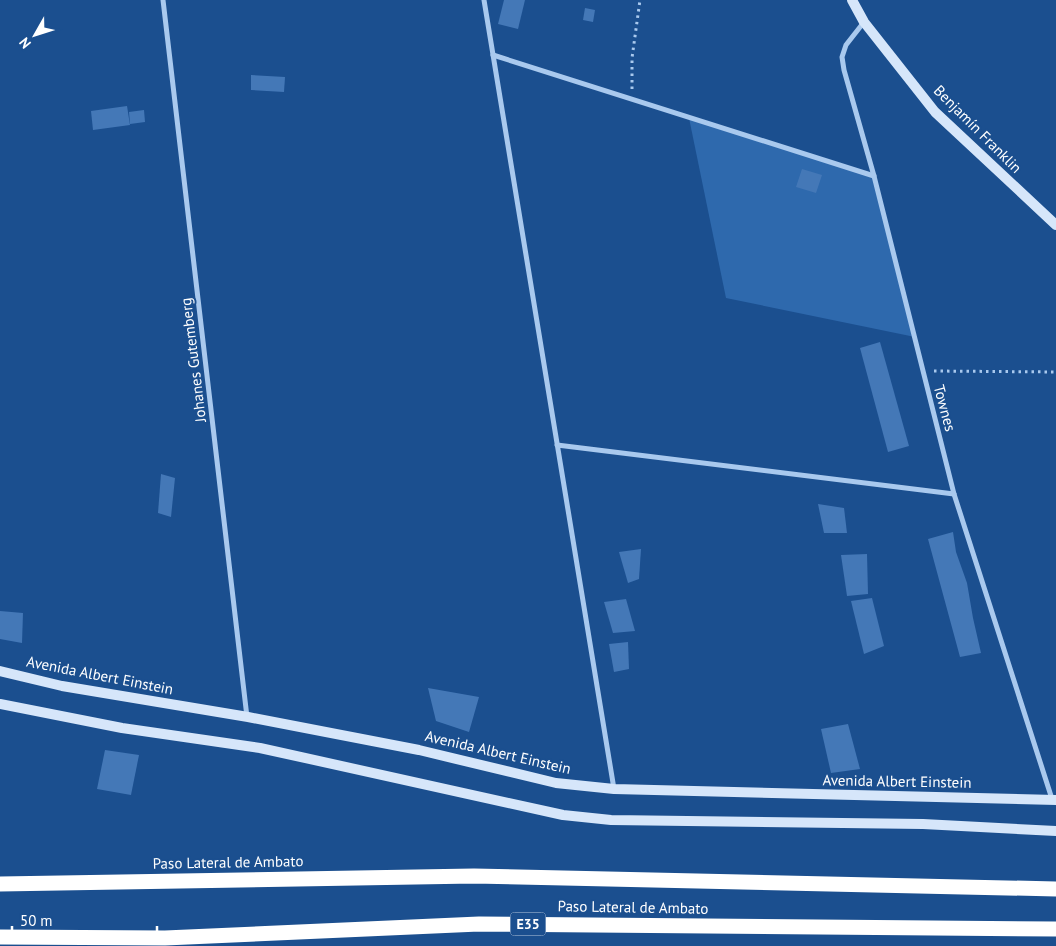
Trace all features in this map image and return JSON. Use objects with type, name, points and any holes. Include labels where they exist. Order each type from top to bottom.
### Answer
[{"type":"highway","name":"Paso Lateral de Ambato","points":[[0,884],[474,876],[1056,889]]},
{"type":"highway","name":"Paso Lateral de Ambato","points":[[0,937],[165,938],[479,924],[1056,929]]},
{"type":"street","name":"Johanes Gutemberg","points":[[163,0],[248,717]]},
{"type":"street","points":[[484,0],[614,789]]},
{"type":"street","name":"Benjamín Franklin","points":[[852,0],[864,22],[935,112],[1056,225]]},
{"type":"street","name":"Townes","points":[[864,22],[846,45],[842,57],[844,70],[916,337],[922,371],[954,494],[1054,800]]},
{"type":"street","points":[[493,55],[874,176]]},
{"type":"street","points":[[557,446],[954,494]]},
{"type":"street","name":"Avenida Albert Einstein","points":[[0,671],[62,686],[248,717],[419,750],[556,783],[614,789],[1054,800]]},
{"type":"street","points":[[0,704],[122,728],[260,748],[563,815],[610,820],[923,824],[1056,831]]},
{"type":"path","points":[[632,99],[632,58],[640,0]]},
{"type":"path","points":[[922,371],[1056,372]]},
{"type":"shaded area","points":[[689,118],[874,176],[915,337],[726,298]]},
{"type":"building","points":[[504,0],[525,0],[518,29],[498,24]]},
{"type":"building","points":[[585,8],[595,10],[593,22],[583,20]]},
{"type":"building","points":[[251,75],[285,77],[284,92],[251,90]]},
{"type":"building","points":[[127,106],[130,125],[93,130],[91,111]]},
{"type":"building","points":[[144,110],[145,122],[130,124],[129,112]]},
{"type":"building","points":[[802,169],[822,175],[816,193],[796,187]]},
{"type":"building","points":[[880,342],[909,446],[888,452],[860,348]]},
{"type":"building","points":[[161,474],[175,478],[171,517],[158,513]]},
{"type":"building","points":[[818,504],[844,508],[847,533],[824,533]]},
{"type":"building","points":[[953,532],[956,552],[967,583],[981,653],[960,657],[928,539]]},
{"type":"building","points":[[641,549],[639,579],[628,583],[619,552]]},
{"type":"building","points":[[867,554],[868,594],[847,596],[841,555]]},
{"type":"building","points":[[872,598],[884,646],[864,654],[851,601]]},
{"type":"building","points":[[626,599],[635,631],[613,633],[604,602]]},
{"type":"building","points":[[0,611],[23,613],[22,643],[0,639]]},
{"type":"building","points":[[628,642],[629,669],[614,672],[609,644]]},
{"type":"building","points":[[428,688],[479,697],[469,732],[436,721]]},
{"type":"building","points":[[848,724],[860,769],[831,773],[821,729]]},
{"type":"building","points":[[105,750],[139,755],[131,795],[97,789]]}]
